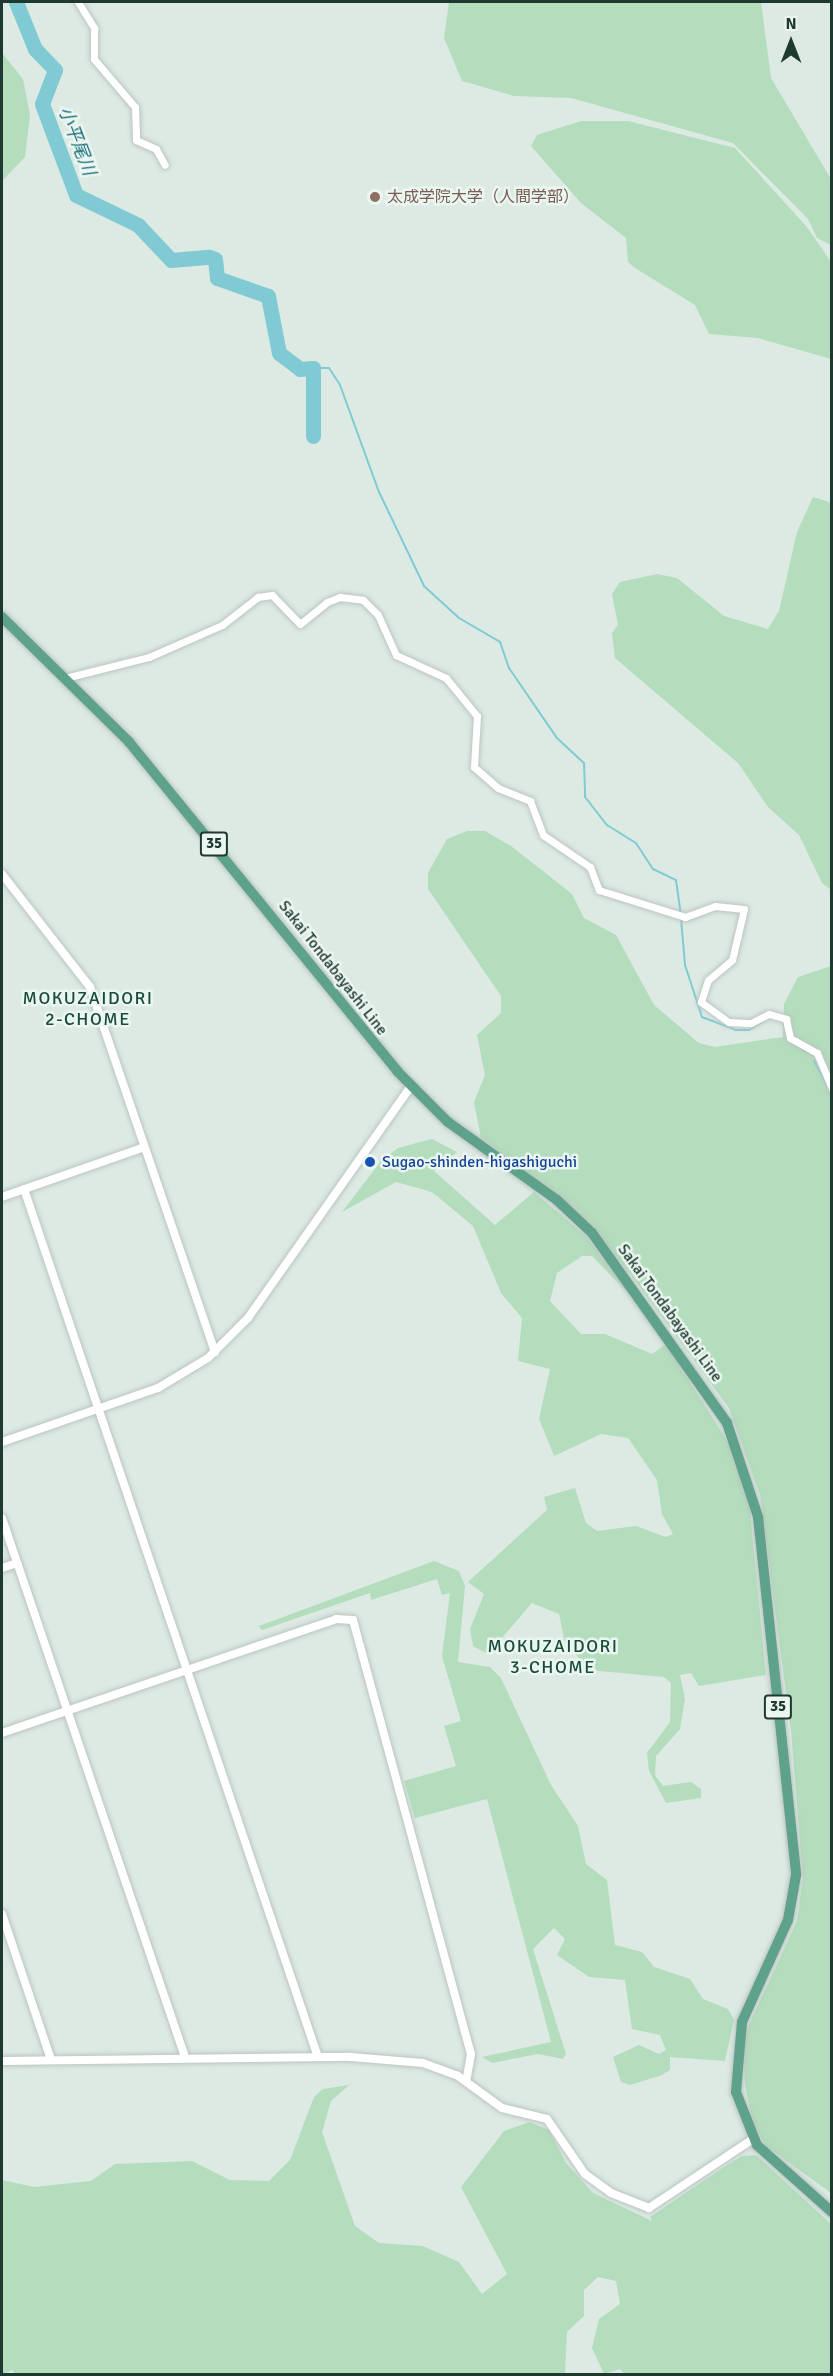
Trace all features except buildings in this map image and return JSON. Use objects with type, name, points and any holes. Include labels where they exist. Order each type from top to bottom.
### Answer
[{"type":"main road","name":"Sakai Tondabayashi Line","points":[[2,617],[142,757],[411,1086],[455,1127],[569,1210],[601,1243],[703,1382],[746,1467],[758,1516],[796,1875],[788,1920],[738,2038],[736,2092],[753,2139],[831,2212]]},
{"type":"street","points":[[78,2],[94,28],[94,59],[135,107],[136,140],[156,149],[165,165]]},
{"type":"street","points":[[65,678],[149,657],[222,625],[258,597],[272,595],[300,624],[340,597],[363,600],[378,615],[396,656],[446,678],[477,716],[474,767],[498,788],[530,801],[543,835],[590,867],[599,890],[685,916],[716,906],[744,909],[732,960],[708,980],[701,1002],[729,1022],[751,1023],[769,1014],[786,1019],[790,1038],[817,1053],[831,1089]]},
{"type":"street","points":[[2,874],[90,987],[215,1352]]},
{"type":"street","points":[[2,1442],[172,1382],[215,1352],[258,1305],[411,1086]]},
{"type":"street","points":[[2,1197],[145,1148]]},
{"type":"street","points":[[24,1189],[318,2057]]},
{"type":"street","points":[[2,1518],[184,2057]]},
{"type":"street","points":[[2,1568],[17,1563]]},
{"type":"street","points":[[2,1733],[336,1619],[353,1620],[471,2054],[466,2081]]},
{"type":"street","points":[[2,1914],[51,2060]]},
{"type":"street","points":[[2,2061],[318,2057],[423,2063],[466,2081],[502,2108],[547,2119],[585,2174],[645,2208],[668,2200],[753,2139]]},
{"type":"green space","points":[[449,2],[761,2],[771,78],[831,179],[831,245],[817,238],[808,219],[733,143],[571,98],[514,96],[462,81],[444,38]]},
{"type":"green space","points":[[2,53],[23,79],[30,115],[25,157],[2,181]]},
{"type":"green space","points":[[581,121],[628,121],[735,148],[807,227],[831,262],[831,359],[758,338],[709,334],[695,305],[628,262],[626,238],[581,203],[531,146],[537,135]]},
{"type":"green space","points":[[813,497],[832,503],[831,890],[822,883],[799,835],[768,807],[738,763],[615,658],[612,633],[618,625],[612,594],[620,582],[657,574],[677,578],[724,616],[768,629],[779,611],[797,532]]},
{"type":"green space","points":[[467,831],[485,831],[511,846],[572,894],[584,918],[616,935],[654,1005],[699,1043],[715,1047],[783,1037],[784,1004],[798,977],[831,966],[831,2193],[766,2146],[753,2123],[745,2086],[743,2038],[797,1921],[803,1878],[791,1731],[760,1495],[729,1408],[631,1275],[577,1211],[481,1138],[474,1102],[485,1075],[477,1035],[501,1013],[501,996],[428,889],[428,873],[447,839]]},
{"type":"green space","points":[[432,1139],[457,1152],[434,1171],[495,1225],[534,1192],[587,1237],[633,1298],[592,1256],[582,1256],[557,1273],[550,1301],[581,1334],[605,1334],[652,1354],[666,1344],[731,1447],[749,1501],[766,1675],[699,1686],[691,1673],[680,1675],[685,1699],[680,1729],[656,1756],[655,1775],[663,1786],[691,1782],[701,1789],[701,1798],[666,1803],[649,1771],[647,1753],[670,1722],[671,1683],[664,1677],[589,1670],[565,1642],[559,1614],[532,1603],[488,1654],[473,1646],[470,1629],[484,1594],[468,1582],[547,1510],[544,1497],[575,1488],[586,1523],[597,1531],[636,1526],[666,1537],[673,1534],[662,1514],[657,1480],[628,1438],[601,1434],[554,1456],[539,1419],[550,1369],[518,1361],[522,1318],[501,1293],[473,1226],[432,1192],[396,1182],[342,1212],[381,1161],[398,1148]]},
{"type":"green space","points":[[434,1561],[459,1571],[465,1586],[458,1662],[490,1667],[501,1678],[551,1785],[578,1826],[586,1864],[607,1880],[615,1945],[642,1952],[654,1967],[690,1979],[703,1999],[728,2009],[734,2020],[725,2061],[670,2057],[670,2070],[662,2075],[630,2085],[621,2082],[613,2057],[639,2045],[659,2054],[666,2050],[660,2035],[632,2029],[625,1980],[589,1977],[557,1955],[565,1939],[554,1928],[533,1949],[566,2054],[563,2059],[538,2054],[492,2063],[482,2057],[551,2042],[487,1799],[415,1818],[404,1781],[456,1766],[444,1726],[461,1721],[442,1656],[450,1593],[442,1595],[437,1579],[371,1600],[370,1593],[262,1630],[259,1626]]},
{"type":"green space","points":[[349,2085],[331,2101],[322,2132],[355,2226],[379,2243],[423,2246],[459,2262],[482,2294],[507,2274],[461,2187],[504,2131],[530,2122],[549,2130],[566,2163],[593,2193],[652,2221],[650,2217],[721,2169],[742,2156],[756,2155],[831,2224],[831,2374],[625,2374],[620,2369],[604,2374],[592,2348],[599,2319],[620,2304],[616,2281],[598,2277],[584,2290],[584,2316],[567,2332],[565,2374],[15,2374],[13,2370],[2,2374],[2,2180],[34,2187],[91,2181],[115,2164],[192,2161],[230,2180],[269,2181],[290,2160],[314,2097],[323,2089]]},
{"type":"waterway","name":"小平尾川","points":[[16,2],[35,49],[55,70],[42,104],[76,195],[138,225],[171,260],[209,257],[215,259],[217,278],[268,296],[279,353],[300,369],[313,368],[313,436]]},
{"type":"waterway","points":[[313,368],[329,368],[340,385],[379,492],[424,586],[459,618],[500,642],[509,668],[557,738],[584,763],[585,797],[607,825],[636,843],[653,869],[676,880],[681,914]]},
{"type":"waterway","points":[[681,919],[685,965],[702,1017],[736,1030],[749,1030],[770,1017]]},
{"type":"waterway","points":[[789,1040],[806,1052]]},
{"type":"waterway","points":[[814,1061],[832,1094]]},
{"type":"place","name":"太成学院大学（人間学部）","points":[[375,197]]},
{"type":"place","name":"Sugao-shinden-higashiguchi","points":[[370,1162]]},
{"type":"district","name":"MOKUZAIDORI 2-CHOME","points":[[88,1009]]},
{"type":"district","name":"MOKUZAIDORI 3-CHOME","points":[[553,1657]]}]
